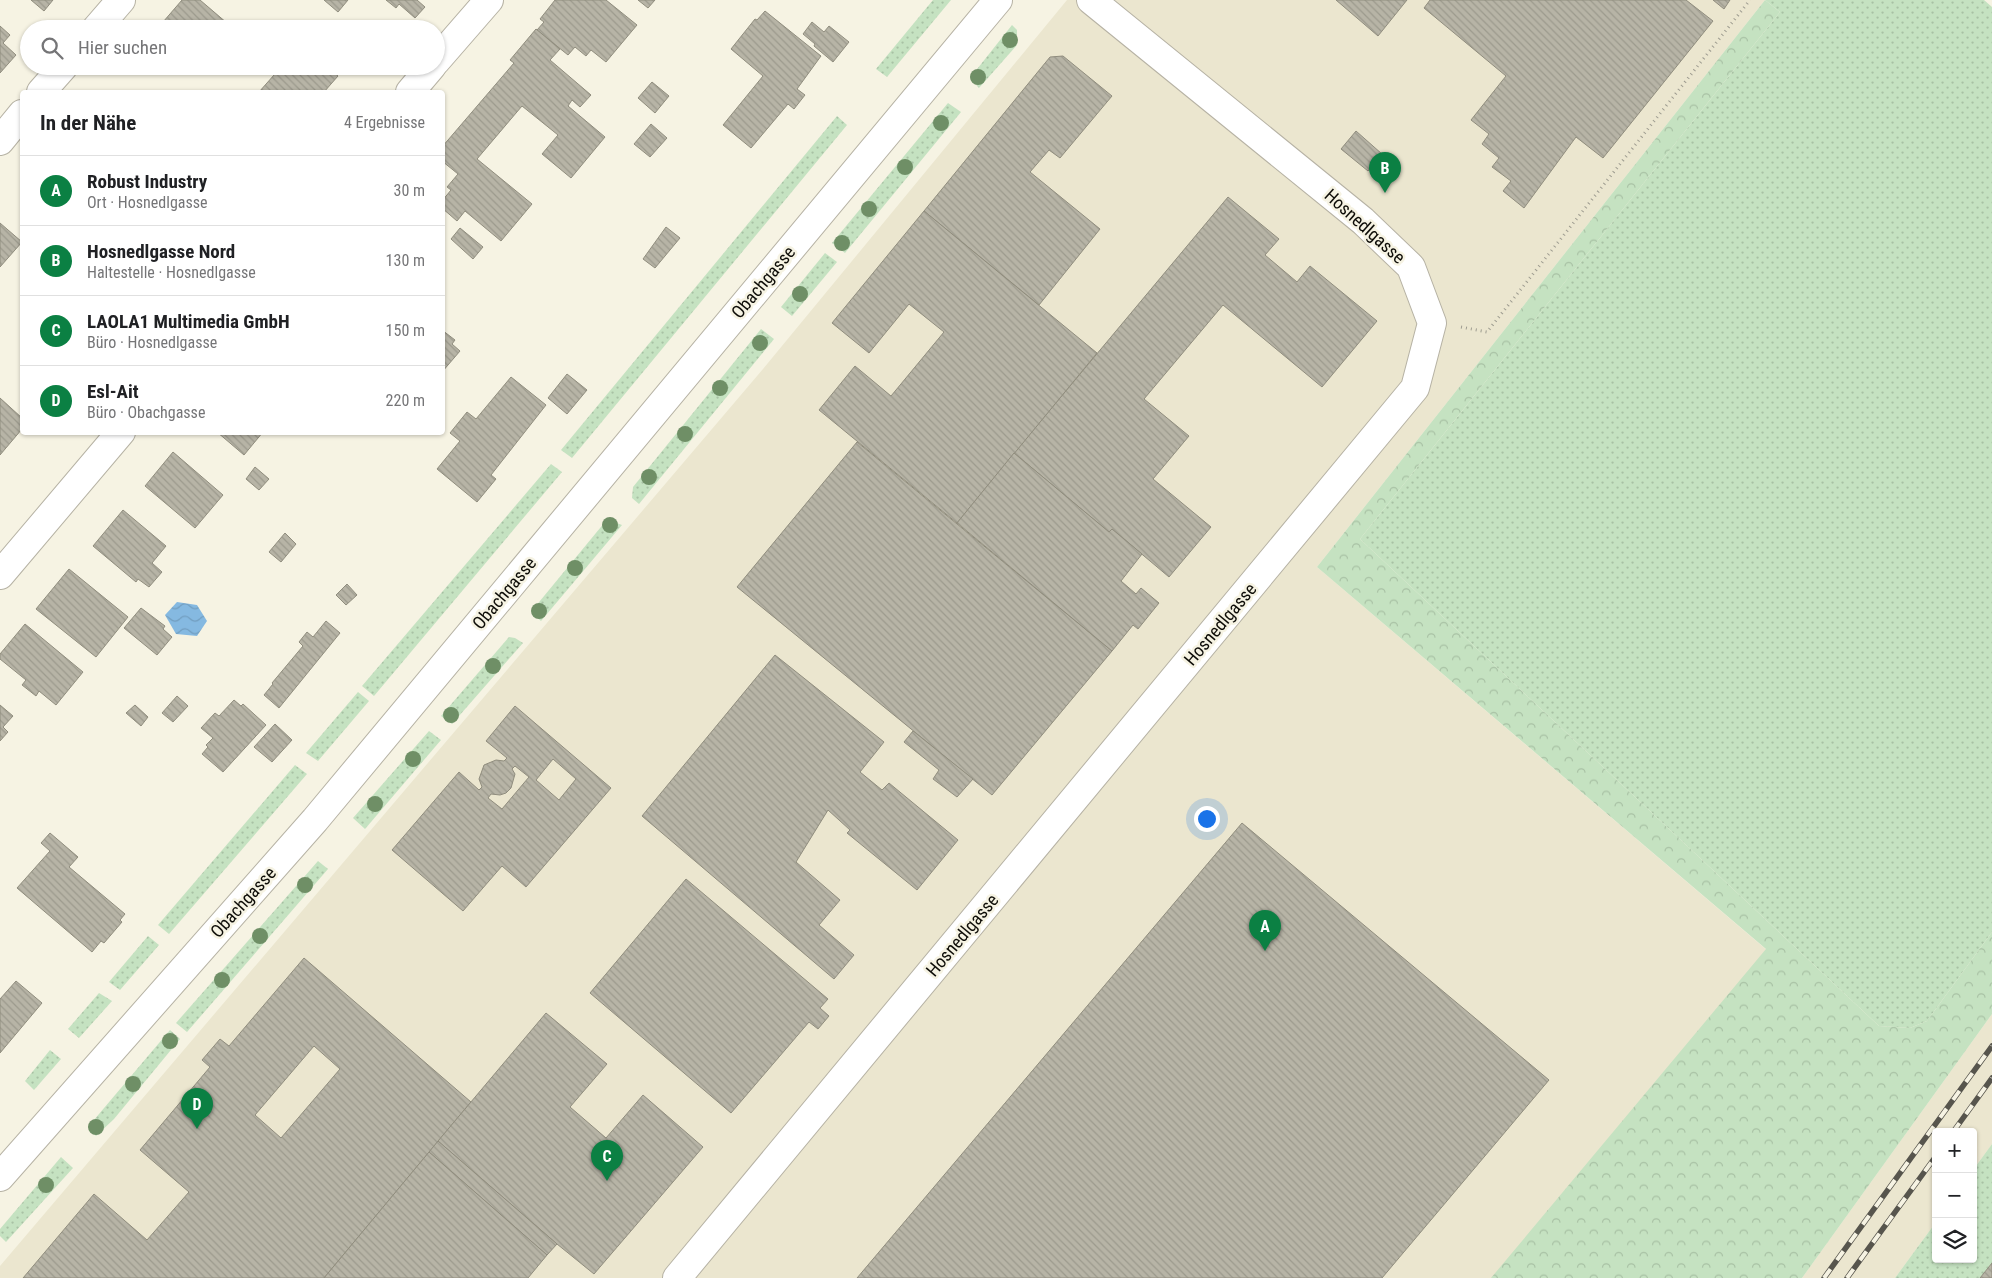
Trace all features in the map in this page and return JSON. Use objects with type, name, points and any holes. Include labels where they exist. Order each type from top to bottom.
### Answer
[{"type":"street","points":[[104,20],[121,0]]},
{"type":"street","points":[[445,51],[488,0]]},
{"type":"street","name":"Obachgasse","points":[[0,1177],[316,820],[998,0]]},
{"type":"street","name":"Hosnedlgasse","points":[[677,1278],[1415,388],[1432,323],[1412,267],[1364,221],[1091,0]]},
{"type":"street","points":[[43,90],[56,75]]},
{"type":"street","points":[[412,90],[424,75]]},
{"type":"street","points":[[0,140],[20,116]]},
{"type":"street","points":[[0,575],[118,435]]},
{"type":"path","points":[[1471,328],[1487,332],[1750,0]]},
{"type":"shaded area","points":[[1067,0],[1765,0],[1317,567],[1910,1072],[1759,1278],[0,1278],[0,1266],[763,369]]},
{"type":"shaded area","points":[[1992,1014],[1992,1144],[1977,1165],[1977,1128],[1932,1128],[1932,1227],[1895,1278],[1802,1278]]},
{"type":"green space","points":[[933,0],[951,0],[887,77],[876,69]]},
{"type":"green space","points":[[1765,0],[1984,0],[1992,7],[1992,932],[1927,1021],[1910,1028],[1879,1026],[1360,539],[1780,12]]},
{"type":"green space","points":[[1765,0],[1780,12],[1360,539],[1879,1026],[1910,1028],[1927,1021],[1992,932],[1992,1014],[1802,1278],[1491,1278],[1766,949],[1317,567]]},
{"type":"green space","points":[[1012,25],[1017,30],[1017,45],[979,88],[970,78]]},
{"type":"green space","points":[[948,103],[961,112],[845,253],[832,243]]},
{"type":"green space","points":[[837,116],[847,125],[572,458],[561,450]]},
{"type":"green space","points":[[825,253],[837,262],[792,316],[781,307]]},
{"type":"green space","points":[[761,329],[774,339],[639,504],[632,498],[633,487]]},
{"type":"green space","points":[[551,464],[562,472],[374,696],[362,686]]},
{"type":"green space","points":[[609,520],[622,525],[541,621],[535,616],[535,607],[605,522]]},
{"type":"green space","points":[[509,637],[523,643],[452,724],[441,716]]},
{"type":"green space","points":[[358,692],[369,701],[318,761],[306,753]]},
{"type":"green space","points":[[429,731],[441,740],[365,829],[353,818]]},
{"type":"green space","points":[[295,765],[307,774],[169,934],[158,925]]},
{"type":"green space","points":[[318,861],[328,869],[187,1032],[176,1023]]},
{"type":"green space","points":[[148,936],[159,945],[120,990],[109,982]]},
{"type":"green space","points":[[99,993],[112,1001],[79,1038],[68,1029]]},
{"type":"green space","points":[[170,1030],[180,1039],[114,1119],[96,1136],[88,1127]]},
{"type":"green space","points":[[50,1050],[61,1059],[34,1090],[25,1081]]},
{"type":"green space","points":[[1992,1144],[1992,1263],[1980,1278],[1895,1278],[1932,1227],[1932,1263],[1977,1263],[1977,1165]]},
{"type":"green space","points":[[61,1157],[73,1168],[6,1242],[0,1236],[0,1229]]},
{"type":"water","points":[[177,602],[197,605],[207,621],[197,636],[176,634],[165,615]]},
{"type":"building","points":[[31,0],[53,0],[44,11]]},
{"type":"building","points":[[182,0],[200,0],[223,20],[165,20]]},
{"type":"building","points":[[324,0],[348,0],[338,12]]},
{"type":"building","points":[[386,0],[417,0],[425,7],[415,18],[399,4],[396,8]]},
{"type":"building","points":[[555,0],[606,0],[637,25],[606,62],[591,50],[586,56],[575,47],[568,55],[537,30],[544,22],[540,19]]},
{"type":"building","points":[[638,0],[655,0],[648,8]]},
{"type":"building","points":[[1336,0],[1407,0],[1378,36]]},
{"type":"building","points":[[1430,0],[1686,0],[1713,21],[1603,158],[1576,137],[1524,208],[1503,191],[1511,181],[1492,167],[1499,158],[1482,144],[1489,134],[1471,120],[1506,76],[1424,8]]},
{"type":"building","points":[[1713,0],[1730,0],[1724,9]]},
{"type":"building","points":[[765,11],[821,56],[797,89],[805,95],[794,109],[788,104],[751,148],[723,125],[763,76],[731,49],[755,19],[757,20]]},
{"type":"building","points":[[812,22],[824,32],[829,26],[849,42],[833,62],[803,34]]},
{"type":"building","points":[[0,26],[10,35],[3,43],[16,55],[0,73]]},
{"type":"building","points":[[536,29],[560,49],[550,60],[591,95],[580,107],[572,100],[568,106],[605,137],[571,178],[542,154],[558,135],[522,106],[477,159],[532,204],[501,241],[465,211],[457,221],[445,211],[445,197],[451,190],[447,187],[458,174],[445,163],[445,144],[514,63],[510,60]]},
{"type":"building","points":[[1063,56],[1112,96],[1060,158],[1049,150],[1030,172],[1100,229],[1039,305],[924,211],[1050,57]]},
{"type":"building","points":[[274,75],[338,76],[326,90],[261,90]]},
{"type":"building","points":[[652,82],[669,96],[655,113],[638,98]]},
{"type":"building","points":[[651,124],[667,138],[650,157],[634,144]]},
{"type":"building","points":[[1356,131],[1382,154],[1368,171],[1341,149]]},
{"type":"building","points":[[1228,197],[1279,239],[1265,255],[1297,282],[1310,266],[1377,321],[1322,387],[1223,305],[1144,399],[1189,436],[1153,479],[1211,527],[1169,577],[1112,529],[1109,532],[1014,453]]},
{"type":"building","points":[[924,211],[1097,353],[957,523],[819,410],[855,366],[891,396],[944,332],[909,304],[869,353],[832,323]]},
{"type":"building","points":[[0,223],[20,240],[20,244],[0,267]]},
{"type":"building","points":[[666,227],[680,238],[655,268],[643,259]]},
{"type":"building","points":[[460,228],[483,247],[473,259],[451,239]]},
{"type":"building","points":[[445,332],[455,340],[452,344],[460,351],[445,368]]},
{"type":"building","points":[[567,374],[587,390],[567,414],[548,398]]},
{"type":"building","points":[[511,377],[546,405],[491,475],[496,479],[477,502],[437,469],[460,441],[450,433],[467,412],[476,419]]},
{"type":"building","points":[[0,398],[20,416],[20,431],[0,455]]},
{"type":"building","points":[[221,435],[261,435],[244,455]]},
{"type":"building","points":[[857,442],[1112,651],[992,795],[737,587]]},
{"type":"building","points":[[173,452],[223,495],[195,528],[145,486]]},
{"type":"building","points":[[1014,453],[1109,532],[1112,529],[1142,554],[1121,581],[1136,594],[1141,588],[1159,603],[1138,629],[1133,625],[1112,651],[957,523]]},
{"type":"building","points":[[255,467],[269,479],[259,490],[246,479]]},
{"type":"building","points":[[123,510],[166,546],[152,563],[162,572],[149,587],[138,579],[136,582],[93,546]]},
{"type":"building","points":[[285,533],[296,544],[281,562],[269,552]]},
{"type":"building","points":[[69,569],[128,617],[96,657],[36,609]]},
{"type":"building","points":[[347,584],[357,595],[346,605],[336,595]]},
{"type":"building","points":[[141,608],[165,626],[163,629],[172,637],[157,655],[124,628]]},
{"type":"building","points":[[326,621],[340,633],[279,708],[264,695],[303,646],[299,642],[307,632],[313,637]]},
{"type":"building","points":[[25,624],[83,672],[56,705],[39,691],[36,696],[22,685],[26,680],[0,659],[0,654]]},
{"type":"building","points":[[775,655],[884,742],[860,772],[882,790],[889,783],[958,840],[917,890],[847,833],[850,830],[828,810],[796,862],[840,900],[819,925],[854,955],[834,979],[642,816]]},
{"type":"building","points":[[177,696],[188,706],[173,722],[162,713]]},
{"type":"building","points":[[234,700],[241,706],[243,704],[266,725],[223,772],[202,754],[208,747],[206,745],[213,738],[201,728],[215,713],[219,716]]},
{"type":"building","points":[[0,705],[13,716],[3,727],[8,732],[0,741]]},
{"type":"building","points":[[135,705],[148,717],[141,726],[126,713]]},
{"type":"building","points":[[515,706],[611,788],[526,887],[502,866],[463,911],[392,850],[459,772],[479,790],[482,787],[479,779],[484,765],[496,760],[504,761],[507,758],[486,741]],"holes":[[[553,759],[576,779],[559,800],[536,780]],[[515,766],[529,777],[502,809],[488,798],[491,794],[500,795],[506,793],[511,788],[515,774],[512,769]]]},
{"type":"building","points":[[275,724],[292,740],[272,762],[254,747]]},
{"type":"building","points":[[913,731],[973,779],[957,797],[933,779],[939,770],[904,742]]},
{"type":"building","points":[[1242,823],[1549,1080],[1382,1278],[857,1278]]},
{"type":"building","points":[[50,833],[78,857],[69,867],[125,914],[120,920],[122,922],[104,943],[101,941],[92,952],[17,888],[50,851],[41,843]]},
{"type":"building","points":[[686,879],[828,999],[820,1008],[829,1016],[818,1029],[809,1022],[731,1113],[590,993]]},
{"type":"building","points":[[304,958],[471,1102],[324,1278],[23,1278],[94,1194],[147,1240],[189,1192],[140,1150],[210,1067],[202,1060],[220,1039],[229,1046]],"holes":[[[314,1046],[340,1069],[281,1138],[255,1115]]]},
{"type":"building","points":[[16,981],[42,1003],[0,1053],[0,999]]},
{"type":"building","points":[[546,1013],[607,1064],[570,1107],[606,1138],[643,1095],[703,1147],[594,1274],[438,1141]]},
{"type":"building","points":[[438,1141],[557,1244],[547,1255],[429,1152]]},
{"type":"building","points":[[429,1152],[547,1255],[528,1278],[324,1278]]},
{"type":"building","points":[[1992,1263],[1992,1278],[1980,1278]]},
{"type":"railway","points":[[1824,1278],[1992,1046]]},
{"type":"railway","points":[[1956,1128],[1992,1078]]},
{"type":"railway","points":[[1847,1278],[1932,1161]]},
{"type":"place","name":"Hosnedlgasse Nord","points":[[1385,193]]},
{"type":"place","name":"Robust Industry","points":[[1265,951]]},
{"type":"place","name":"Esl-Ait","points":[[197,1129]]},
{"type":"place","name":"LAOLA1 Multimedia GmbH","points":[[607,1181]]}]
